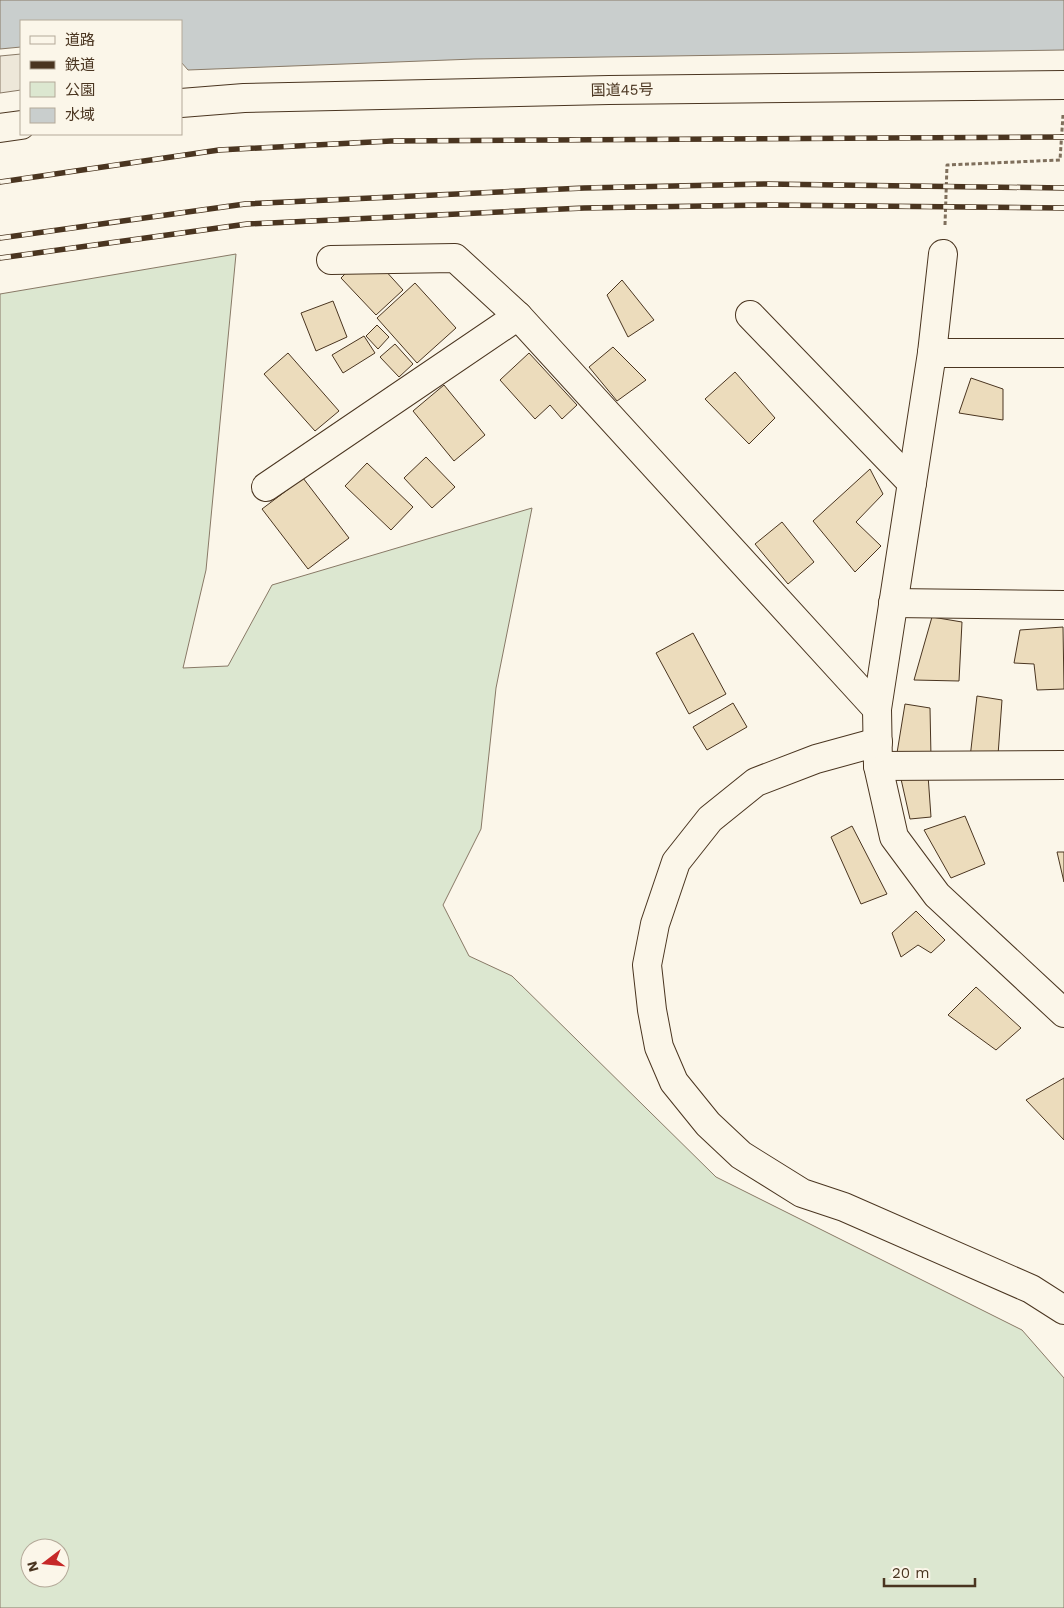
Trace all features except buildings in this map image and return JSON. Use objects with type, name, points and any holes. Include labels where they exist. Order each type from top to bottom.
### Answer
[{"type":"main road","name":"国道45号","points":[[182,103],[244,98],[599,90],[1064,85]]},
{"type":"main road","points":[[0,128],[20,125]]},
{"type":"main road","points":[[943,254],[932,353],[877,709],[878,754],[894,837],[937,895],[1064,1013]]},
{"type":"main road","points":[[331,260],[455,258],[518,316],[877,709]]},
{"type":"main road","points":[[750,315],[912,483]]},
{"type":"main road","points":[[266,487],[518,316]]},
{"type":"main road","points":[[932,353],[1064,353]]},
{"type":"main road","points":[[893,603],[1064,605]]},
{"type":"main road","points":[[1064,765],[878,754],[816,759],[756,782],[710,819],[676,862],[655,924],[647,965],[652,1010],[659,1047],[674,1082],[708,1124],[741,1155],[802,1192],[844,1206],[1022,1285],[1064,1310]]},
{"type":"path","points":[[943,254],[947,165],[1060,160],[1064,113]]},
{"type":"green space","points":[[236,254],[206,570],[183,668],[228,666],[272,585],[532,508],[496,688],[481,829],[443,905],[469,956],[512,976],[716,1177],[1022,1330],[1064,1378],[1064,1608],[0,1608],[0,294]]},
{"type":"shaded area","points":[[20,54],[20,90],[0,93],[0,56]]},
{"type":"water","points":[[0,0],[1064,0],[1064,50],[474,59],[188,70],[182,63],[182,20],[20,20],[20,47],[0,49]]},
{"type":"railway","points":[[0,182],[219,150],[391,141],[1064,137]]},
{"type":"railway","points":[[0,238],[245,204],[584,188],[767,184],[1064,188]]},
{"type":"railway","points":[[0,258],[247,224],[584,208],[768,205],[1064,208]]}]
